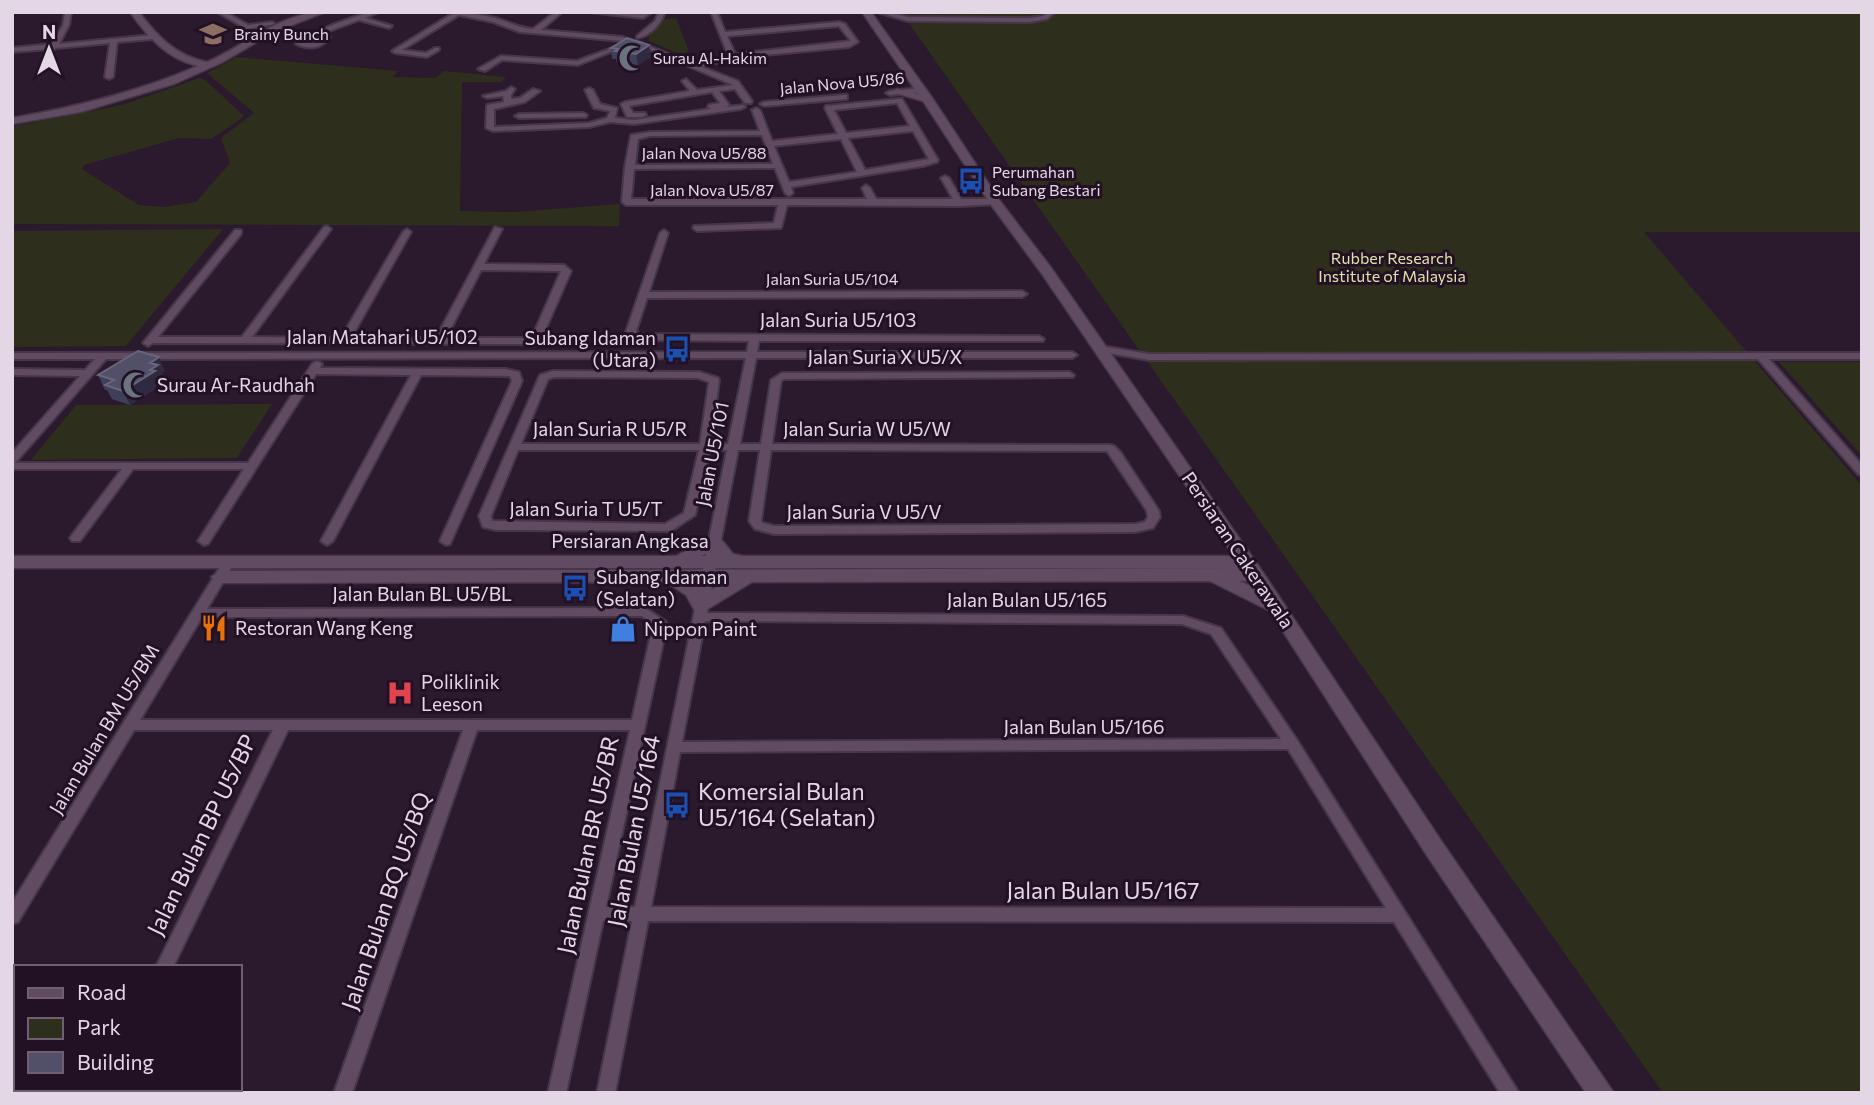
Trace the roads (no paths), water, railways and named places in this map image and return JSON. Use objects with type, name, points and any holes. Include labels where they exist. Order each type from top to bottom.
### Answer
[{"type":"street","points":[[53,48],[66,25],[68,12]]},
{"type":"street","points":[[134,12],[165,49],[186,59],[204,63]]},
{"type":"street","points":[[220,12],[247,27],[272,24]]},
{"type":"street","points":[[242,38],[305,12]]},
{"type":"street","points":[[12,118],[103,103],[170,82],[269,31],[321,12]]},
{"type":"street","points":[[319,33],[376,12]]},
{"type":"street","points":[[453,12],[495,20],[534,32],[632,40],[699,66],[740,88],[745,104]]},
{"type":"street","points":[[534,32],[559,12]]},
{"type":"street","points":[[592,12],[643,16],[649,12]]},
{"type":"street","points":[[482,69],[501,58],[578,63],[632,40],[654,26],[662,12]]},
{"type":"street","points":[[721,12],[715,13],[732,56]]},
{"type":"street","name":"Persiaran Cakerawala","points":[[866,12],[922,90],[995,202],[1113,366],[1252,568],[1432,845],[1601,1093]]},
{"type":"street","points":[[880,12],[908,19],[1030,20],[1045,19],[1052,12]]},
{"type":"street","points":[[403,45],[438,49],[427,55],[395,51],[403,45],[458,13]]},
{"type":"street","points":[[359,18],[389,26]]},
{"type":"street","points":[[877,27],[908,19]]},
{"type":"street","points":[[699,66],[732,56],[849,45],[855,42],[843,25],[839,24],[723,34]]},
{"type":"street","points":[[12,118],[93,101],[181,72],[204,63],[242,38],[248,33],[247,27]]},
{"type":"street","points":[[12,50],[153,37]]},
{"type":"street","points":[[109,77],[114,42]]},
{"type":"street","points":[[181,72],[190,64],[186,59]]},
{"type":"street","points":[[686,81],[696,94]]},
{"type":"street","points":[[717,93],[725,105],[653,115],[631,115],[625,104],[740,88]]},
{"type":"street","points":[[589,90],[597,106],[614,110],[614,116],[610,120]]},
{"type":"street","points":[[897,92],[922,90]]},
{"type":"street","points":[[897,92],[922,90]]},
{"type":"street","points":[[487,96],[509,94],[522,100],[536,91]]},
{"type":"street","name":"Jalan Nova U5/86","points":[[745,104],[897,92]]},
{"type":"street","points":[[509,94],[491,107],[490,128],[498,130],[594,124],[610,120],[634,122],[745,104],[756,110],[786,185],[788,203],[778,226],[697,228]]},
{"type":"street","points":[[786,185],[862,173],[934,160],[899,101],[830,107],[862,173]]},
{"type":"street","points":[[756,110],[764,104]]},
{"type":"street","points":[[519,116],[583,115]]},
{"type":"street","points":[[546,126],[551,116]]},
{"type":"street","points":[[769,144],[916,128]]},
{"type":"street","name":"Jalan Nova U5/87","points":[[765,133],[640,135],[632,140],[626,201],[630,204],[995,202]]},
{"type":"street","name":"Jalan Nova U5/88","points":[[629,167],[778,166]]},
{"type":"street","points":[[945,178],[959,203]]},
{"type":"street","points":[[866,188],[873,203]]},
{"type":"street","points":[[244,341],[327,229]]},
{"type":"street","points":[[439,341],[498,229]]},
{"type":"street","points":[[137,356],[238,232]]},
{"type":"street","points":[[344,341],[407,232]]},
{"type":"street","points":[[643,295],[664,233]]},
{"type":"street","points":[[150,340],[439,341],[533,339],[538,335],[566,271],[558,267],[478,267]]},
{"type":"street","name":"Jalan Suria U5/104","points":[[643,295],[1022,295]]},
{"type":"street","name":"Jalan Suria U5/103","points":[[643,295],[631,332],[638,337],[1039,339]]},
{"type":"street","name":"Jalan U5/101","points":[[709,570],[755,337]]},
{"type":"street","points":[[1101,349],[1149,357],[1862,356]]},
{"type":"street","points":[[204,541],[323,355]]},
{"type":"street","name":"Jalan Matahari U5/102","points":[[12,356],[1072,355]]},
{"type":"street","points":[[14,456],[103,356]]},
{"type":"street","points":[[1761,356],[1862,472]]},
{"type":"street","points":[[1113,366],[1149,357]]},
{"type":"street","points":[[313,371],[506,372],[517,377],[446,541]]},
{"type":"street","points":[[327,541],[418,371]]},
{"type":"street","points":[[12,372],[88,373]]},
{"type":"street","points":[[514,447],[544,377],[548,375],[711,377],[713,380],[705,447]]},
{"type":"street","name":"Jalan Suria X U5/X","points":[[767,447],[776,380],[791,375],[1069,375]]},
{"type":"street","name":"Jalan Suria R U5/R","points":[[514,447],[733,447]]},
{"type":"street","name":"Jalan Suria T U5/T","points":[[514,447],[485,516],[487,524],[667,528],[690,514],[705,447]]},
{"type":"street","name":"Jalan Suria W U5/W","points":[[733,447],[1110,448],[1153,511],[1154,517],[1149,525],[1136,528],[1011,529]]},
{"type":"street","name":"Jalan Suria V U5/V","points":[[767,447],[755,521],[765,529],[1011,529]]},
{"type":"street","points":[[12,466],[252,466]]},
{"type":"street","points":[[76,538],[130,466]]},
{"type":"street","points":[[1228,534],[1207,569],[1279,610]]},
{"type":"street","points":[[715,542],[728,559],[750,570],[717,593],[701,612],[694,592],[674,570],[715,542]]},
{"type":"street","name":"Persiaran Angkasa","points":[[12,562],[224,569],[1252,568]]},
{"type":"street","name":"Jalan Bulan BM U5/BM","points":[[12,917],[224,569]]},
{"type":"street","name":"Jalan Bulan U5/164","points":[[606,1093],[709,570]]},
{"type":"street","name":"Jalan Bulan BL U5/BL","points":[[198,613],[645,612]]},
{"type":"street","name":"Jalan Bulan BR U5/BR","points":[[557,1093],[660,624],[645,612]]},
{"type":"street","name":"Jalan Bulan U5/165","points":[[701,612],[1170,620],[1200,624],[1216,631],[1292,744]]},
{"type":"street","points":[[129,725],[638,724]]},
{"type":"street","name":"Jalan Bulan BP U5/BP","points":[[165,965],[284,725]]},
{"type":"street","name":"Jalan Bulan BQ U5/BQ","points":[[343,1093],[472,725]]},
{"type":"street","points":[[1292,744],[1510,1093]]},
{"type":"street","name":"Jalan Bulan U5/166","points":[[674,747],[1292,744]]},
{"type":"street","name":"Jalan Bulan U5/167","points":[[596,914],[1400,915]]},
{"type":"place","name":"Brainy Bunch","points":[[213,34]]},
{"type":"place","name":"Surau Al-Hakim","points":[[632,58]]},
{"type":"place","name":"Perumahan Subang Bestari","points":[[971,181]]},
{"type":"place","name":"Subang Idaman (Utara)","points":[[677,349]]},
{"type":"place","name":"Surau Ar-Raudhah","points":[[136,385]]},
{"type":"place","name":"Subang Idaman (Selatan)","points":[[575,588]]},
{"type":"place","name":"Restoran Wang Keng","points":[[214,628]]},
{"type":"place","name":"Nippon Paint","points":[[623,629]]},
{"type":"place","name":"Poliklinik Leeson","points":[[400,693]]},
{"type":"place","name":"Komersial Bulan U5/164 (Selatan)","points":[[677,805]]},
{"type":"park label","name":"Rubber Research Institute of Malaysia","points":[[1392,267]]}]
